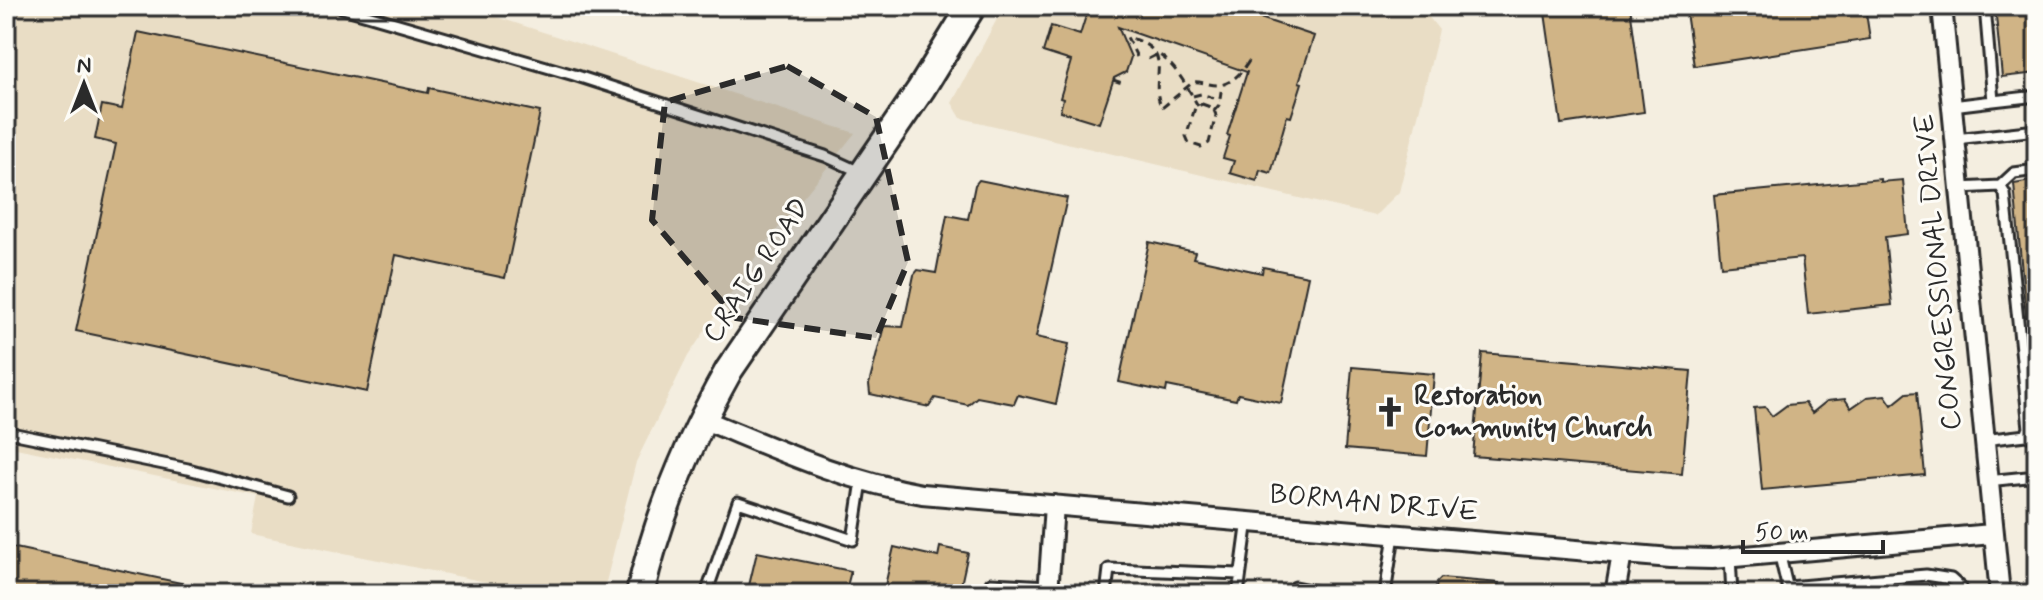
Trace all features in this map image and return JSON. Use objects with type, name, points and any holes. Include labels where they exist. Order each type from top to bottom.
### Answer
[{"type":"main road","name":"CRAIG ROAD","points":[[640,594],[672,486],[702,419],[729,370],[947,50],[972,6]]},
{"type":"street","name":"CONGRESSIONAL DRIVE","points":[[1942,6],[1992,534]]},
{"type":"street","name":"BORMAN DRIVE","points":[[702,419],[798,460],[862,481],[922,494],[1688,558],[1992,534]]},
{"type":"street","points":[[1049,590],[1054,505]]},
{"type":"street","points":[[1992,534],[2000,594]]},
{"type":"street","points":[[1615,594],[1622,554]]},
{"type":"lane","points":[[336,6],[574,75],[825,156],[863,173]]},
{"type":"lane","points":[[1985,6],[1993,101]]},
{"type":"lane","points":[[1952,106],[2037,96]]},
{"type":"lane","points":[[1955,139],[2037,130]]},
{"type":"lane","points":[[1959,188],[2000,186],[2014,173],[2037,170]]},
{"type":"lane","points":[[2000,186],[2005,194],[2029,428],[2026,435]]},
{"type":"lane","points":[[6,432],[188,469],[288,496]]},
{"type":"lane","points":[[1983,440],[2026,435],[2037,440]]},
{"type":"lane","points":[[1987,481],[2035,478]]},
{"type":"lane","points":[[706,594],[738,502],[853,540],[862,481]]},
{"type":"lane","points":[[1238,594],[1248,520]]},
{"type":"lane","points":[[1385,594],[1394,535]]},
{"type":"lane","points":[[1779,552],[1788,591],[1926,575],[1951,579],[1961,588],[1962,594]]},
{"type":"lane","points":[[1730,557],[1732,594]]},
{"type":"lane","points":[[1106,594],[1109,569],[1240,574]]},
{"type":"lane","points":[[990,594],[991,583],[1049,590]]},
{"type":"lane","points":[[1294,594],[1295,587],[1330,594]]},
{"type":"path","points":[[1137,57],[1127,37],[1145,43],[1156,55],[1160,68],[1158,98],[1162,108],[1168,106],[1173,97],[1187,86],[1198,81],[1222,85],[1240,72],[1250,59]]},
{"type":"path","points":[[1148,59],[1156,55],[1163,57],[1187,86],[1198,106]]},
{"type":"path","points":[[1113,80],[1122,83]]},
{"type":"path","points":[[1214,111],[1220,100],[1222,85]]},
{"type":"path","points":[[1193,96],[1201,94],[1220,100]]},
{"type":"path","points":[[1202,104],[1213,108],[1216,115],[1209,143],[1201,147],[1189,143],[1186,136],[1198,106],[1202,104]]},
{"type":"highlighted area","points":[[787,66],[876,117],[908,262],[876,338],[736,318],[652,220],[665,102]]},
{"type":"shaded area","points":[[6,6],[463,6],[855,133],[759,252],[688,356],[636,462],[603,594],[545,594],[251,534],[258,497],[6,446]]},
{"type":"shaded area","points":[[1004,6],[1420,6],[1439,30],[1399,192],[1375,216],[961,118],[952,103]]},
{"type":"building","points":[[1089,6],[1224,6],[1314,36],[1299,82],[1302,83],[1291,117],[1287,116],[1271,173],[1260,170],[1257,181],[1230,173],[1234,161],[1223,158],[1247,72],[1118,27],[1131,57],[1126,72],[1114,78],[1099,123],[1060,111],[1063,99],[1060,98],[1071,61],[1043,52],[1051,26],[1080,35]]},
{"type":"building","points":[[1544,6],[1630,6],[1644,112],[1561,124]]},
{"type":"building","points":[[1685,6],[1865,6],[1870,39],[1694,66]]},
{"type":"building","points":[[1995,6],[2037,6],[2037,73],[2002,77]]},
{"type":"building","points":[[138,32],[428,93],[429,88],[540,112],[505,278],[396,255],[367,392],[76,331],[116,144],[95,139],[102,105],[122,109]]},
{"type":"building","points":[[1880,179],[1880,182],[1903,180],[1908,234],[1885,237],[1892,305],[1808,314],[1802,258],[1721,266],[1714,195]]},
{"type":"building","points":[[979,180],[1067,198],[1036,337],[1069,344],[1056,404],[1018,395],[1014,404],[977,397],[968,405],[935,398],[929,407],[870,394],[869,384],[884,326],[903,327],[914,275],[918,270],[936,273],[947,215],[968,219],[975,185]]},
{"type":"building","points":[[2037,180],[2037,317],[2026,317],[2014,184]]},
{"type":"building","points":[[1149,242],[1195,252],[1193,258],[1262,273],[1263,267],[1308,276],[1281,403],[1238,394],[1236,400],[1167,386],[1166,392],[1119,382]]},
{"type":"building","points":[[1482,353],[1691,371],[1682,474],[1473,456]]},
{"type":"building","name":"Restoration Community Church","points":[[1352,367],[1434,374],[1427,456],[1345,449]]},
{"type":"building","points":[[1917,392],[1925,475],[1762,490],[1754,408],[1765,407],[1772,416],[1787,405],[1805,403],[1812,413],[1827,401],[1845,399],[1851,408],[1867,397],[1885,395],[1892,405],[1907,393]]},
{"type":"building","points":[[6,546],[200,587],[199,594],[6,594]]},
{"type":"building","points":[[894,547],[938,557],[940,547],[968,553],[959,594],[883,594]]},
{"type":"building","points":[[757,552],[851,571],[845,594],[747,594]]},
{"type":"building","points":[[1441,578],[1499,583],[1498,594],[1435,594]]},
{"type":"place","name":"Restoration Community Church","points":[[1390,412]]}]
